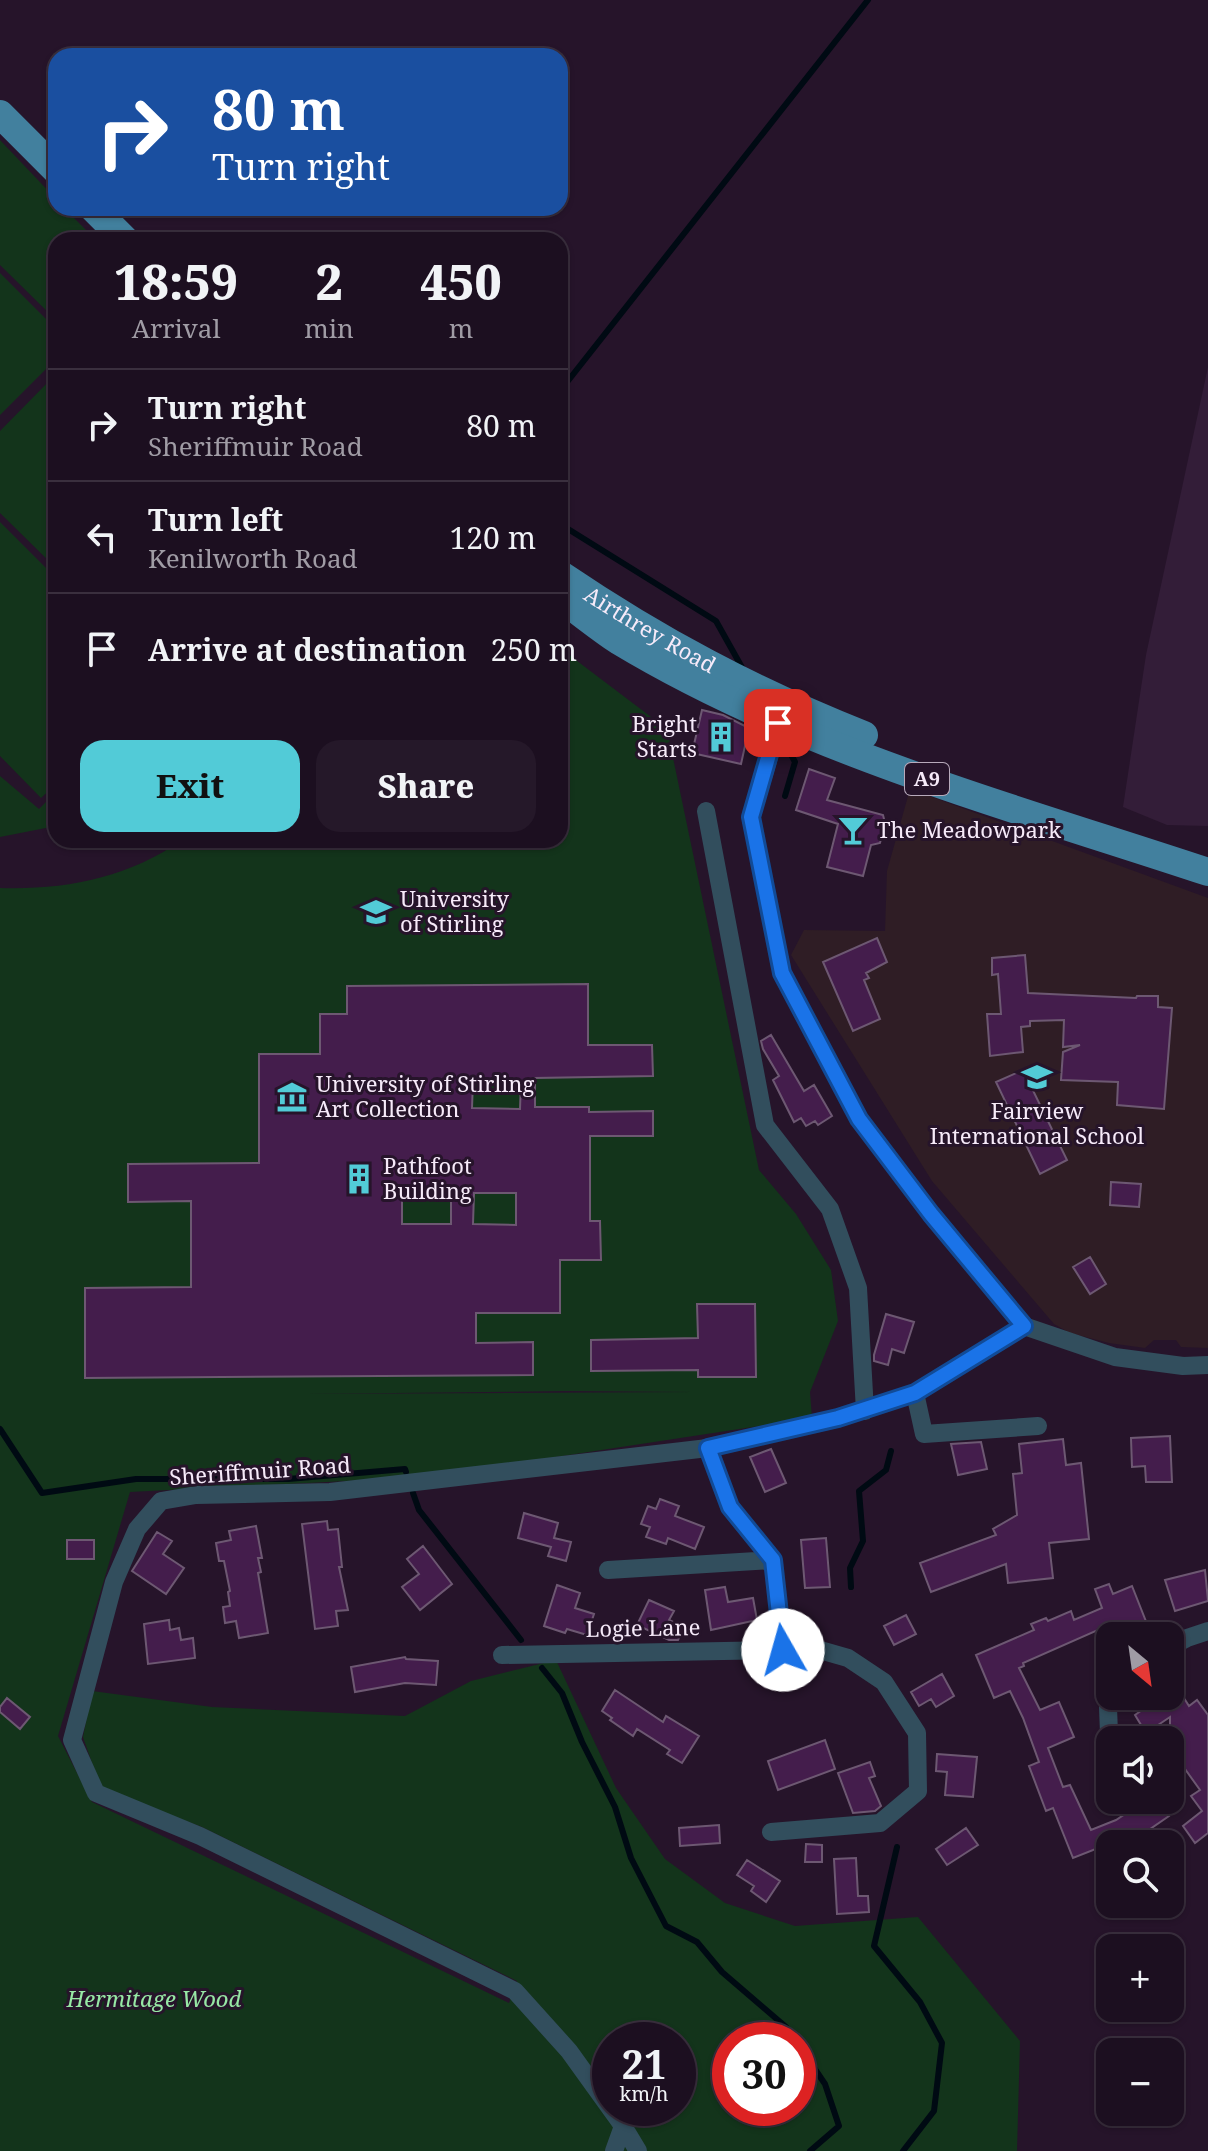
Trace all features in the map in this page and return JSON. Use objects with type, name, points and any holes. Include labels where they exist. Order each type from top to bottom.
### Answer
[{"type":"main road","points":[[0,114],[48,162]]},
{"type":"main road","name":"Airthrey Road","points":[[568,579],[625,618],[782,713]]},
{"type":"main road","name":"Airthrey Road","points":[[568,604],[618,640],[782,713]]},
{"type":"main road","name":"A9","points":[[782,713],[898,749],[1077,829],[1208,872]]},
{"type":"street","points":[[782,713],[751,817],[782,973],[859,1119],[931,1214],[1024,1326],[1115,1357],[1183,1366],[1208,1365]]},
{"type":"street","points":[[706,811],[765,1125],[830,1209],[858,1288],[865,1411]]},
{"type":"street","name":"Sheriffmuir Road","points":[[592,2083],[569,2051],[515,1991],[200,1836],[96,1793],[72,1740],[114,1582],[137,1529],[161,1501],[196,1495],[330,1492],[708,1448],[865,1411],[915,1393],[1024,1326]]},
{"type":"street","points":[[915,1393],[924,1434],[1038,1426]]},
{"type":"street","points":[[708,1448],[730,1507],[773,1560],[783,1650]]},
{"type":"street","points":[[608,1570],[773,1560]]},
{"type":"street","points":[[1184,1640],[1208,1631]]},
{"type":"street","name":"Logie Lane","points":[[502,1655],[820,1650],[848,1658],[884,1682],[917,1733],[918,1791],[880,1823],[771,1832]]},
{"type":"street","points":[[614,2151],[623,2126]]},
{"type":"street","name":"Sheriffmuir Road","points":[[623,2126],[638,2151]]},
{"type":"shaded area","points":[[1208,367],[1208,826],[1167,825],[1123,807],[1146,655]]},
{"type":"shaded area","name":"Fairview International School","points":[[910,789],[1208,898],[1208,1348],[1181,1347],[1176,1340],[1154,1340],[1145,1348],[1109,1343],[1070,1333],[1054,1324],[932,1181],[791,955],[804,930],[885,931],[887,871]]},
{"type":"green space","points":[[0,140],[48,191],[48,216],[72,216],[88,232],[48,232],[48,312],[0,265]]},
{"type":"green space","points":[[0,273],[48,321],[48,367],[0,415]]},
{"type":"green space","points":[[48,382],[48,560],[0,513],[0,431]]},
{"type":"green space","points":[[0,522],[48,570],[48,791],[41,798],[0,756]]},
{"type":"green space","name":"University of Stirling","points":[[568,654],[667,729],[759,1170],[796,1214],[831,1270],[838,1321],[810,1392],[812,1418],[424,1477],[130,1492],[58,1736],[92,1802],[509,2003],[517,1981],[202,1827],[101,1789],[83,1737],[92,1691],[212,1707],[405,1716],[471,1681],[556,1660],[616,1788],[665,1859],[725,1903],[795,1926],[918,1917],[1020,2041],[1017,2151],[0,2151],[0,888],[72,884],[140,864],[169,848],[568,848]],"holes":[[[567,1391],[694,1392],[304,1394]]]},
{"type":"green space","points":[[0,776],[39,809],[48,800],[48,828],[0,837]]},
{"type":"building","name":"Bright Starts","points":[[702,710],[723,715],[749,728],[741,764],[692,753]]},
{"type":"building","points":[[809,769],[835,778],[827,800],[883,815],[885,823],[880,843],[871,845],[863,876],[827,867],[838,824],[796,810]]},
{"type":"building","points":[[877,938],[887,962],[866,973],[869,978],[864,980],[880,1019],[853,1031],[823,962]]},
{"type":"building","points":[[1025,955],[1028,993],[1136,998],[1158,996],[1158,1007],[1172,1008],[1164,1109],[1117,1105],[1118,1082],[1061,1080],[1063,1052],[1080,1045],[1063,1047],[1064,1020],[1030,1021],[1030,1026],[1021,1027],[1023,1052],[990,1056],[987,1014],[1001,1014],[998,974],[992,975],[992,958]]},
{"type":"building","name":"Pathfoot Building","points":[[588,984],[588,1045],[652,1045],[653,1076],[535,1078],[535,1107],[589,1107],[589,1112],[653,1111],[653,1136],[590,1136],[590,1221],[600,1221],[601,1260],[560,1260],[560,1313],[476,1313],[476,1343],[533,1342],[533,1375],[85,1378],[85,1288],[191,1287],[191,1201],[128,1202],[128,1164],[259,1163],[259,1054],[320,1054],[320,1014],[347,1014],[347,986]],"holes":[[[473,1080],[521,1081],[520,1109],[472,1108]],[[474,1193],[516,1193],[516,1225],[473,1224]],[[402,1196],[451,1196],[451,1224],[402,1224]]]},
{"type":"building","points":[[771,1035],[804,1091],[814,1085],[832,1116],[818,1125],[815,1121],[806,1126],[801,1118],[794,1122],[773,1080],[779,1076],[763,1049],[761,1041]]},
{"type":"building","points":[[1023,1070],[1067,1160],[1040,1174],[996,1082]]},
{"type":"building","points":[[1111,1182],[1141,1184],[1139,1207],[1110,1205]]},
{"type":"building","points":[[1090,1257],[1106,1284],[1090,1294],[1073,1267]]},
{"type":"building","points":[[697,1304],[755,1304],[756,1377],[698,1377],[698,1370],[591,1371],[591,1340],[698,1338]]},
{"type":"building","points":[[886,1314],[914,1322],[904,1353],[892,1349],[888,1365],[874,1361]]},
{"type":"building","points":[[1170,1436],[1172,1482],[1146,1482],[1145,1466],[1132,1467],[1131,1438]]},
{"type":"building","points":[[1063,1439],[1066,1465],[1081,1463],[1089,1539],[1049,1543],[1053,1578],[1008,1583],[1006,1564],[931,1592],[920,1563],[996,1535],[993,1529],[1017,1515],[1013,1474],[1022,1473],[1019,1444]]},
{"type":"building","points":[[981,1442],[987,1469],[958,1475],[951,1444]]},
{"type":"building","points":[[771,1449],[786,1483],[765,1492],[750,1457]]},
{"type":"building","points":[[660,1499],[679,1506],[675,1516],[704,1527],[695,1549],[668,1538],[666,1544],[646,1537],[650,1527],[641,1524],[648,1506],[656,1509]]},
{"type":"building","points":[[524,1513],[558,1523],[554,1538],[571,1542],[566,1561],[548,1556],[551,1547],[518,1538]]},
{"type":"building","points":[[327,1521],[328,1530],[338,1529],[342,1567],[339,1567],[348,1610],[336,1611],[338,1626],[315,1629],[302,1524]]},
{"type":"building","points":[[256,1526],[262,1558],[258,1558],[261,1572],[258,1573],[268,1633],[239,1638],[236,1621],[225,1623],[223,1607],[230,1606],[230,1591],[224,1561],[219,1561],[216,1543],[231,1540],[229,1531]]},
{"type":"building","points":[[157,1532],[172,1541],[163,1554],[184,1568],[166,1594],[132,1571]]},
{"type":"building","points":[[826,1538],[830,1587],[805,1588],[801,1540]]},
{"type":"building","points":[[67,1540],[94,1540],[94,1559],[67,1559]]},
{"type":"building","points":[[423,1546],[452,1584],[420,1610],[402,1587],[419,1574],[407,1559]]},
{"type":"building","points":[[1205,1570],[1208,1601],[1175,1611],[1165,1580]]},
{"type":"building","points":[[1109,1584],[1113,1594],[1132,1586],[1146,1622],[1096,1622],[1096,1631],[1023,1663],[1024,1666],[1019,1668],[1040,1710],[1059,1702],[1074,1737],[1048,1748],[1063,1787],[1070,1785],[1091,1830],[1125,1814],[1169,1816],[1149,1830],[1096,1830],[1096,1849],[1073,1858],[1053,1808],[1046,1811],[1029,1766],[1039,1762],[1023,1718],[1010,1691],[994,1698],[976,1655],[1034,1630],[1031,1624],[1046,1618],[1048,1621],[1071,1611],[1074,1620],[1102,1608],[1095,1589]]},
{"type":"building","points":[[557,1585],[580,1593],[575,1608],[594,1614],[587,1635],[567,1629],[565,1633],[544,1626]]},
{"type":"building","points":[[725,1587],[728,1602],[753,1598],[757,1620],[711,1630],[705,1590]]},
{"type":"building","points":[[649,1600],[674,1611],[669,1620],[684,1627],[678,1640],[669,1640],[637,1625]]},
{"type":"building","points":[[906,1615],[916,1634],[894,1645],[884,1626]]},
{"type":"building","points":[[169,1620],[170,1630],[179,1628],[181,1640],[193,1638],[195,1658],[148,1664],[144,1624]]},
{"type":"building","points":[[405,1657],[438,1661],[436,1685],[405,1683],[355,1692],[351,1667]]},
{"type":"building","points":[[942,1674],[954,1696],[936,1707],[931,1699],[919,1706],[911,1692]]},
{"type":"building","points":[[615,1690],[663,1722],[666,1716],[699,1736],[682,1763],[667,1754],[670,1750],[637,1729],[633,1736],[610,1720],[612,1718],[602,1711]]},
{"type":"building","points":[[7,1698],[30,1717],[20,1729],[0,1712]]},
{"type":"building","points":[[1184,1698],[1189,1706],[1197,1700],[1208,1715],[1208,1833],[1195,1843],[1183,1826],[1202,1811],[1191,1796],[1200,1790],[1184,1768],[1184,1726],[1170,1726],[1170,1717],[1156,1726],[1142,1726],[1135,1715],[1142,1710],[1184,1710]]},
{"type":"building","points":[[825,1740],[835,1769],[778,1790],[768,1761]]},
{"type":"building","points":[[937,1754],[977,1757],[973,1797],[945,1795],[947,1772],[936,1771]]},
{"type":"building","points":[[870,1762],[875,1776],[869,1778],[881,1806],[875,1811],[853,1813],[838,1773]]},
{"type":"building","points":[[719,1825],[720,1843],[680,1846],[679,1828]]},
{"type":"building","points":[[966,1828],[978,1845],[947,1865],[936,1849]]},
{"type":"building","points":[[806,1844],[822,1845],[822,1862],[805,1862]]},
{"type":"building","points":[[856,1858],[858,1896],[868,1896],[869,1912],[837,1914],[834,1859]]},
{"type":"building","points":[[747,1860],[780,1881],[766,1902],[751,1891],[754,1886],[737,1875]]},
{"type":"waterway","points":[[568,381],[868,0]]},
{"type":"waterway","points":[[568,529],[716,621],[744,671]]},
{"type":"waterway","points":[[785,796],[795,762],[787,747]]},
{"type":"waterway","points":[[0,1429],[42,1493],[136,1479],[288,1479],[405,1469],[406,1472]]},
{"type":"waterway","points":[[851,1587],[850,1568],[863,1541],[859,1491],[886,1470],[891,1451]]},
{"type":"waterway","points":[[413,1493],[419,1510],[521,1640]]},
{"type":"waterway","points":[[542,1668],[562,1693],[582,1742],[615,1807],[631,1858],[666,1926],[697,1942],[722,1972],[780,2022]]},
{"type":"waterway","points":[[897,1847],[874,1946],[920,2002],[942,2043],[934,2111],[903,2151]]},
{"type":"waterway","points":[[810,2151],[839,2126],[825,2084],[816,2071]]},
{"type":"place","name":"Bright Starts","points":[[721,737]]},
{"type":"place","name":"The Meadowpark","points":[[853,830]]},
{"type":"place","name":"University of Stirling","points":[[376,912]]},
{"type":"place","name":"Fairview International School","points":[[1037,1077]]},
{"type":"place","name":"University of Stirling Art Collection","points":[[292,1097]]},
{"type":"place","name":"Pathfoot Building","points":[[359,1179]]},
{"type":"route","points":[[778,723],[751,817],[782,973],[859,1119],[931,1214],[1024,1326],[915,1393],[865,1411],[708,1448],[730,1507],[773,1560],[783,1650]]},
{"type":"park label","name":"Hermitage Wood","points":[[154,1999]]}]
